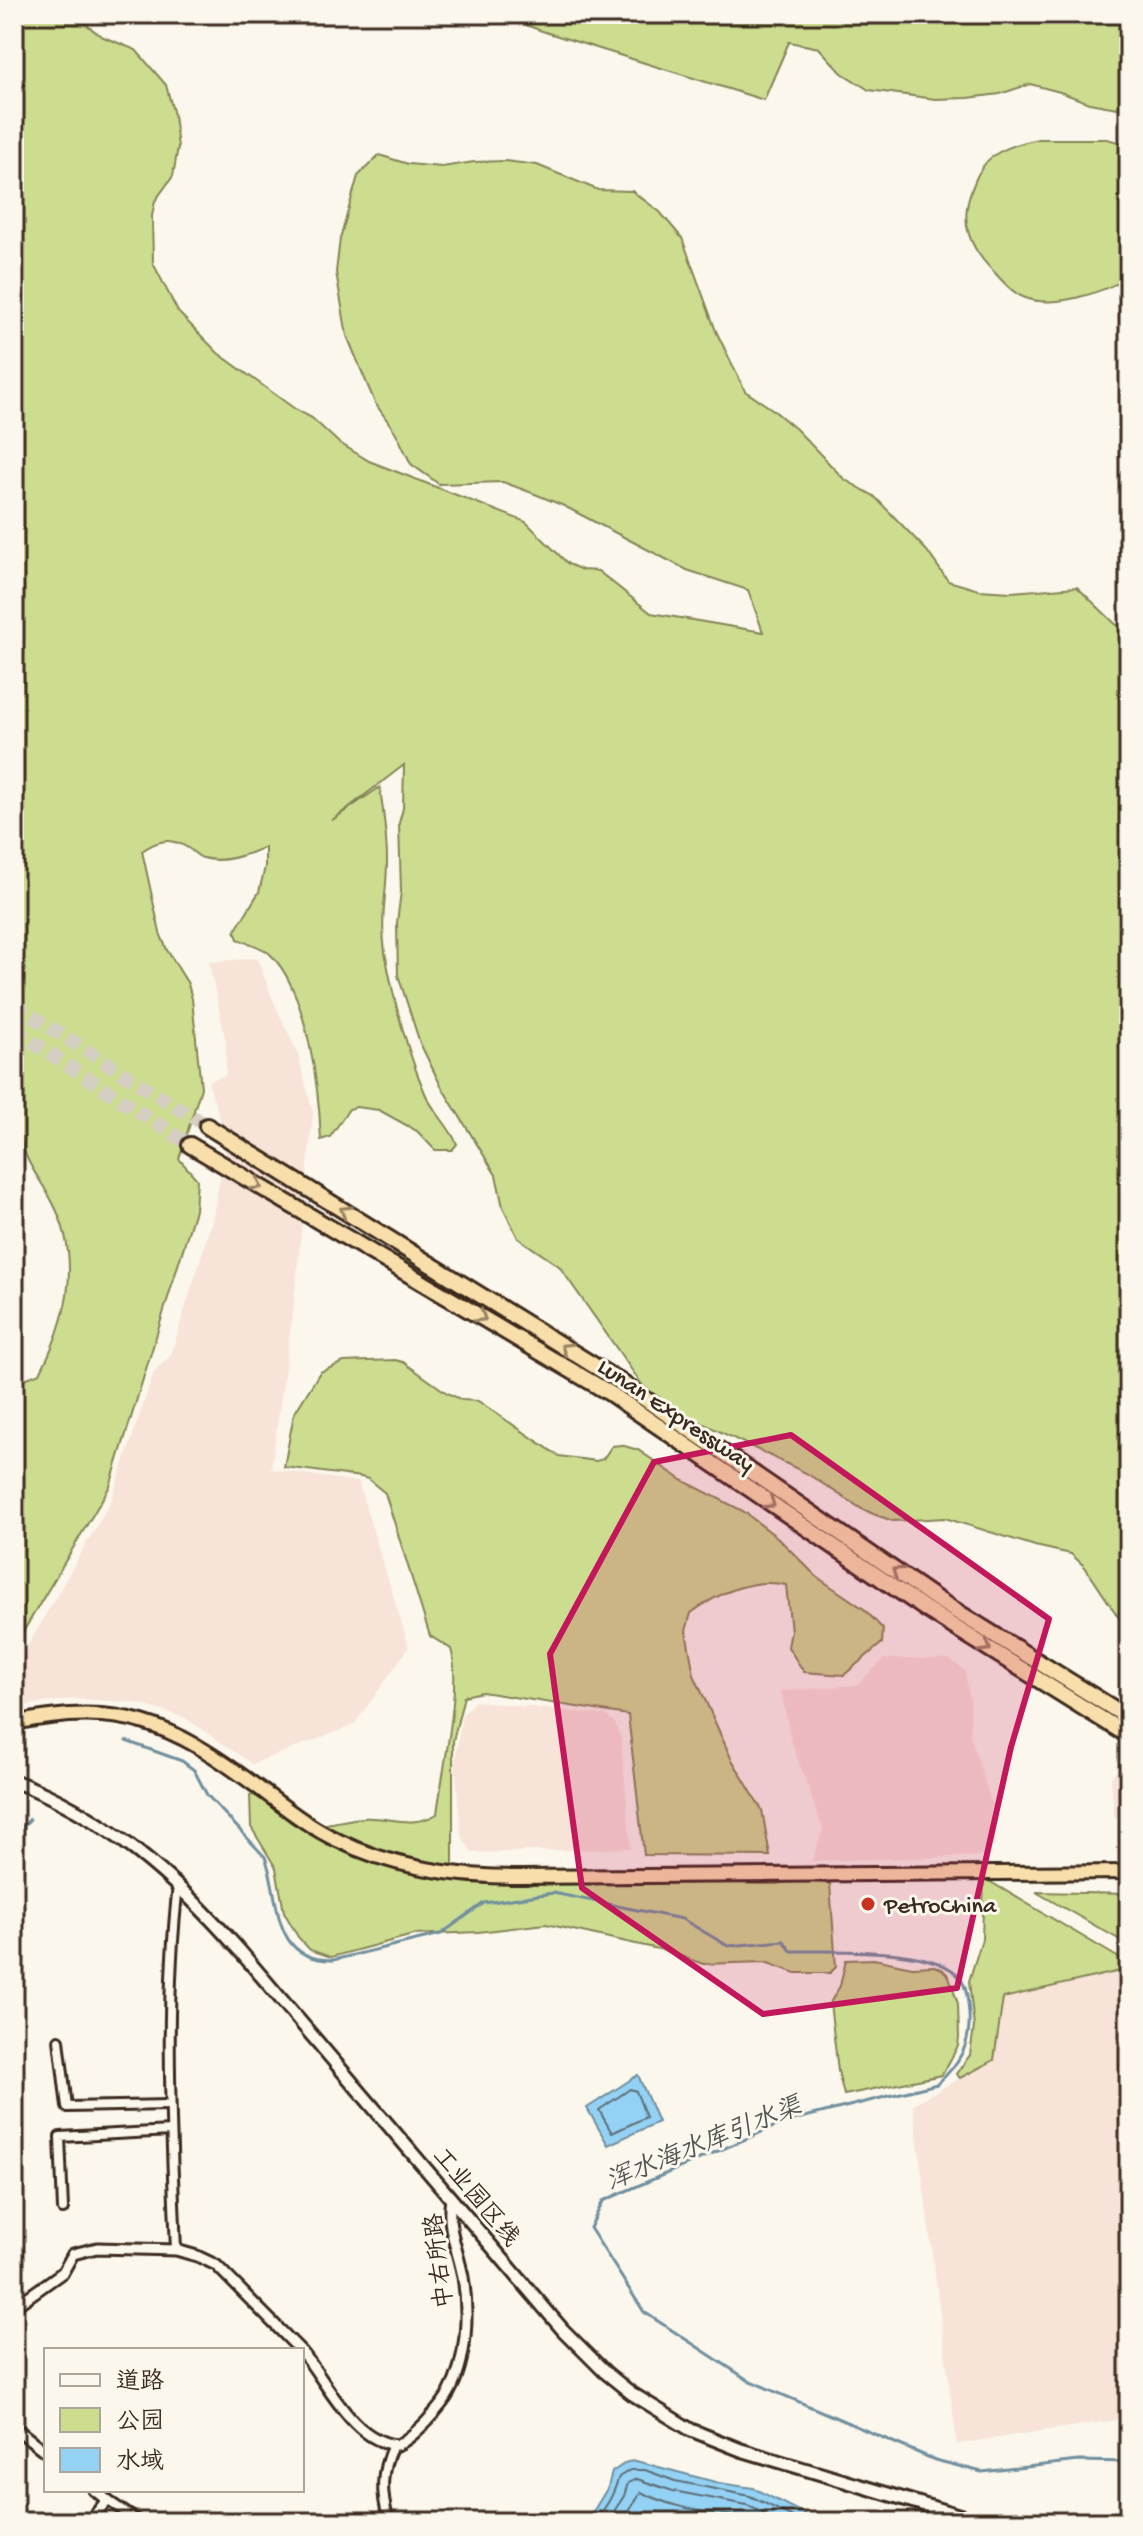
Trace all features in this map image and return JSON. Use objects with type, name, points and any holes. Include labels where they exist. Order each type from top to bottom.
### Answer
[{"type":"highway","name":"Lunan Expressway","points":[[207,1126],[619,1381],[935,1598],[1129,1718]]},
{"type":"highway","name":"Lunan Expressway","points":[[190,1145],[611,1394],[927,1610],[1129,1736]]},
{"type":"highway","points":[[14,1723],[54,1715],[88,1713],[151,1723],[201,1747],[300,1818],[335,1839],[391,1860],[454,1873],[520,1877],[1129,1872]]},
{"type":"main road","name":"工业园区线","points":[[14,1781],[88,1815],[178,1885],[240,1951],[547,2312],[590,2357],[631,2393],[691,2430],[741,2450],[981,2522]]},
{"type":"street","points":[[176,2250],[168,2053],[170,1954],[178,1885]]},
{"type":"street","points":[[59,2040],[67,2107],[170,2105]]},
{"type":"street","points":[[63,2209],[60,2137],[171,2131]]},
{"type":"street","name":"中右所路","points":[[393,2445],[401,2443],[422,2426],[448,2394],[456,2378],[465,2329],[465,2294],[461,2268],[449,2233],[451,2199]]},
{"type":"street","points":[[14,2307],[63,2272],[73,2254],[97,2248],[176,2250],[216,2265],[298,2348]]},
{"type":"street","points":[[304,2355],[359,2427],[393,2445],[382,2477],[383,2500],[389,2522]]},
{"type":"street","points":[[14,2427],[44,2450]]},
{"type":"street","points":[[97,2492],[140,2522]]},
{"type":"street","points":[[89,2522],[107,2500]]},
{"type":"highlighted area","points":[[791,1435],[1049,1619],[1011,1747],[957,1988],[763,2014],[582,1888],[550,1654],[654,1462]]},
{"type":"shaded area","points":[[257,958],[298,1055],[313,1113],[294,1303],[271,1469],[358,1482],[409,1647],[354,1725],[252,1764],[184,1717],[132,1702],[72,1699],[14,1707],[14,1670],[112,1499],[154,1372],[171,1355],[212,1221],[227,1141],[208,1081],[226,1075],[226,1042],[209,962]]},
{"type":"shaded area","points":[[884,1659],[949,1659],[965,1671],[970,1700],[970,1734],[992,1805],[990,1819],[996,1838],[987,1856],[812,1861],[823,1829],[791,1741],[781,1691],[857,1685]]},
{"type":"shaded area","points":[[475,1701],[605,1715],[615,1723],[621,1739],[631,1848],[472,1853],[461,1834],[455,1763],[462,1715]]},
{"type":"shaded area","points":[[1129,1756],[1129,1828],[1114,1816],[1111,1777]]},
{"type":"shaded area","points":[[1129,1969],[1129,2418],[957,2444],[913,2104],[994,2060],[1003,1998]]},
{"type":"green space","points":[[14,14],[73,14],[101,36],[136,50],[166,85],[178,147],[173,176],[155,201],[152,216],[153,263],[178,312],[218,353],[312,418],[338,442],[369,461],[526,522],[568,564],[582,570],[598,571],[651,613],[763,632],[748,590],[687,570],[564,506],[503,482],[439,484],[411,464],[396,433],[375,403],[347,336],[336,272],[340,239],[358,176],[379,155],[408,164],[442,167],[505,161],[537,165],[598,190],[632,191],[660,212],[682,238],[716,331],[745,391],[796,429],[844,479],[874,496],[927,551],[948,581],[979,590],[1011,592],[1077,587],[1129,637],[1129,1633],[1085,1567],[1071,1554],[945,1518],[893,1521],[876,1515],[806,1473],[652,1399],[559,1266],[518,1238],[503,1207],[496,1175],[441,1086],[420,1043],[398,975],[397,923],[401,891],[399,823],[403,808],[404,765],[331,821],[380,787],[387,851],[383,928],[388,969],[418,1077],[428,1100],[457,1144],[452,1150],[435,1150],[417,1131],[379,1110],[356,1107],[349,1109],[330,1137],[321,1140],[314,1069],[303,1017],[294,992],[271,955],[238,939],[235,931],[259,892],[265,867],[265,847],[243,856],[219,860],[201,857],[170,841],[153,844],[142,851],[160,933],[188,984],[192,999],[201,1088],[179,1159],[197,1179],[195,1210],[110,1486],[14,1647],[14,1383],[40,1373],[50,1352],[64,1310],[69,1267],[62,1224],[28,1161],[19,1131],[14,1131]]},
{"type":"green space","points":[[496,14],[1129,14],[1129,110],[1089,103],[1030,84],[1000,94],[968,98],[935,99],[869,90],[842,73],[819,48],[789,42],[764,100]]},
{"type":"green space","points":[[1039,139],[1107,139],[1129,145],[1129,277],[1078,298],[1035,300],[1012,290],[979,254],[969,234],[966,211],[978,174],[986,162],[998,153]]},
{"type":"green space","points":[[344,1362],[403,1362],[447,1393],[462,1400],[478,1401],[559,1456],[596,1461],[603,1459],[612,1446],[638,1450],[682,1480],[743,1511],[778,1538],[817,1577],[864,1609],[883,1629],[882,1643],[844,1675],[804,1672],[788,1647],[791,1631],[786,1585],[761,1583],[736,1588],[691,1613],[686,1631],[694,1675],[731,1758],[762,1810],[770,1856],[644,1855],[628,1715],[482,1692],[464,1696],[453,1741],[453,1876],[775,1884],[801,1880],[830,1884],[836,1967],[830,1973],[796,1973],[765,1962],[703,1964],[663,1950],[546,1924],[413,1935],[331,1957],[310,1950],[298,1937],[284,1912],[276,1868],[251,1827],[250,1795],[265,1800],[297,1826],[305,1828],[362,1818],[418,1821],[437,1814],[453,1706],[454,1665],[451,1649],[430,1636],[385,1493],[361,1477],[284,1467],[294,1414],[320,1372]]},
{"type":"green space","points":[[984,1878],[1129,1964],[1129,1969],[1003,1998],[994,2060],[960,2078],[956,2074],[970,2055],[974,2027],[969,1981],[982,1939]]},
{"type":"green space","points":[[1036,1892],[1129,1894],[1129,1945]]},
{"type":"green space","points":[[874,1959],[912,1967],[934,1966],[949,1976],[958,2004],[958,2046],[942,2075],[844,2095],[830,2003],[840,1986],[846,1960]]},
{"type":"water","points":[[638,2075],[658,2122],[608,2145],[587,2108]]},
{"type":"water","points":[[636,2461],[719,2483],[753,2488],[820,2522],[575,2522],[594,2510],[608,2487],[612,2472],[627,2462]]},
{"type":"waterway","name":"浑水海水库引水渠","points":[[126,1741],[182,1761],[194,1770],[207,1795],[265,1857],[281,1924],[298,1950],[312,1958],[333,1960],[441,1934],[484,1903],[553,1893],[682,1919],[728,1946],[784,1941],[791,1951],[881,1952],[929,1960],[947,1967],[964,1986],[969,2025],[962,2053],[937,2084],[785,2122],[603,2201],[590,2228],[644,2312],[748,2380],[935,2460],[982,2472],[1078,2461],[1129,2462]]},
{"type":"waterway","name":"浑水海水库引水渠","points":[[14,1836],[30,1819]]},
{"type":"waterway","points":[[14,2420],[44,2444]]},
{"type":"waterway","points":[[105,2492],[122,2505]]},
{"type":"tunnel","points":[[14,1005],[207,1126]]},
{"type":"tunnel","points":[[14,1030],[190,1145]]},
{"type":"place","name":"PetroChina","points":[[868,1904]]}]
